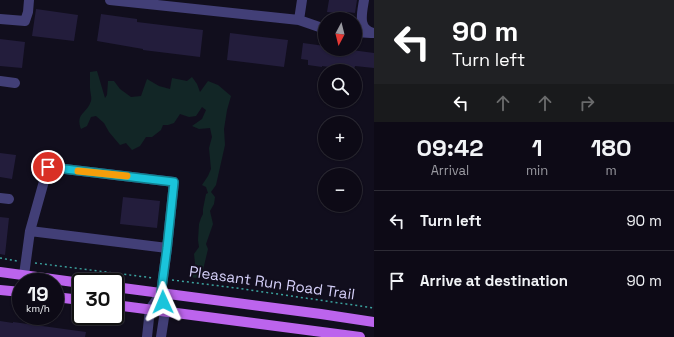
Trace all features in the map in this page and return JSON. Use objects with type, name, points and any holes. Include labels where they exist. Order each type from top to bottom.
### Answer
[{"type":"main road","points":[[0,272],[12,274]]},
{"type":"main road","points":[[124,288],[374,322]]},
{"type":"main road","points":[[0,290],[12,291]]},
{"type":"main road","points":[[124,306],[360,337]]},
{"type":"street","points":[[0,19],[25,21],[28,12],[29,0]]},
{"type":"street","points":[[110,0],[299,20],[318,27]]},
{"type":"street","points":[[299,20],[302,0]]},
{"type":"street","points":[[364,0],[361,19],[365,29],[373,33]]},
{"type":"street","points":[[362,32],[373,33]]},
{"type":"street","points":[[0,82],[15,83]]},
{"type":"street","points":[[24,273],[30,231],[48,167],[174,182],[161,293],[165,311],[161,337]]},
{"type":"street","points":[[30,231],[167,248]]},
{"type":"street","points":[[147,337],[150,310],[161,293]]},
{"type":"path","name":"Pleasant Run Road Trail","points":[[0,258],[236,288],[374,308]]},
{"type":"green space","points":[[97,71],[105,98],[107,95],[108,81],[114,81],[120,89],[131,97],[141,96],[147,79],[159,86],[170,89],[172,78],[187,81],[192,77],[200,92],[208,81],[218,85],[231,96],[224,129],[225,145],[216,185],[211,192],[215,197],[214,204],[210,211],[213,224],[206,244],[208,249],[203,270],[204,279],[189,277],[193,271],[195,263],[194,254],[199,247],[199,224],[203,214],[206,194],[208,193],[206,187],[202,185],[211,169],[209,148],[212,137],[210,128],[199,129],[192,126],[202,119],[206,110],[202,107],[196,116],[189,117],[180,114],[174,123],[163,125],[161,130],[152,137],[146,137],[140,146],[132,150],[126,143],[120,145],[109,132],[104,123],[96,116],[91,117],[87,126],[81,129],[79,120],[80,117],[89,105],[91,99],[90,72]]},
{"type":"building","points":[[329,0],[357,0],[355,12],[327,12]]},
{"type":"building","points":[[36,9],[78,15],[74,41],[32,36]]},
{"type":"building","points":[[101,14],[137,19],[137,22],[203,30],[200,57],[143,50],[97,41]]},
{"type":"building","points":[[230,33],[288,40],[284,67],[227,60]]},
{"type":"building","points":[[0,39],[25,42],[22,68],[0,66]]},
{"type":"building","points":[[303,43],[318,45],[318,56],[362,56],[362,51],[374,53],[374,68],[362,67],[362,64],[318,64],[318,66],[308,65],[308,60],[301,59]]},
{"type":"building","points":[[0,153],[16,155],[12,179],[0,177]]},
{"type":"building","points":[[123,197],[160,201],[157,228],[120,224]]},
{"type":"building","points":[[0,217],[9,218],[5,255],[0,254]]},
{"type":"building","points":[[0,321],[12,323],[12,325],[35,325],[86,332],[85,337],[0,337]]},
{"type":"slow traffic","points":[[78,171],[127,176]]},
{"type":"route","points":[[48,167],[174,182],[161,293],[163,302]]}]
